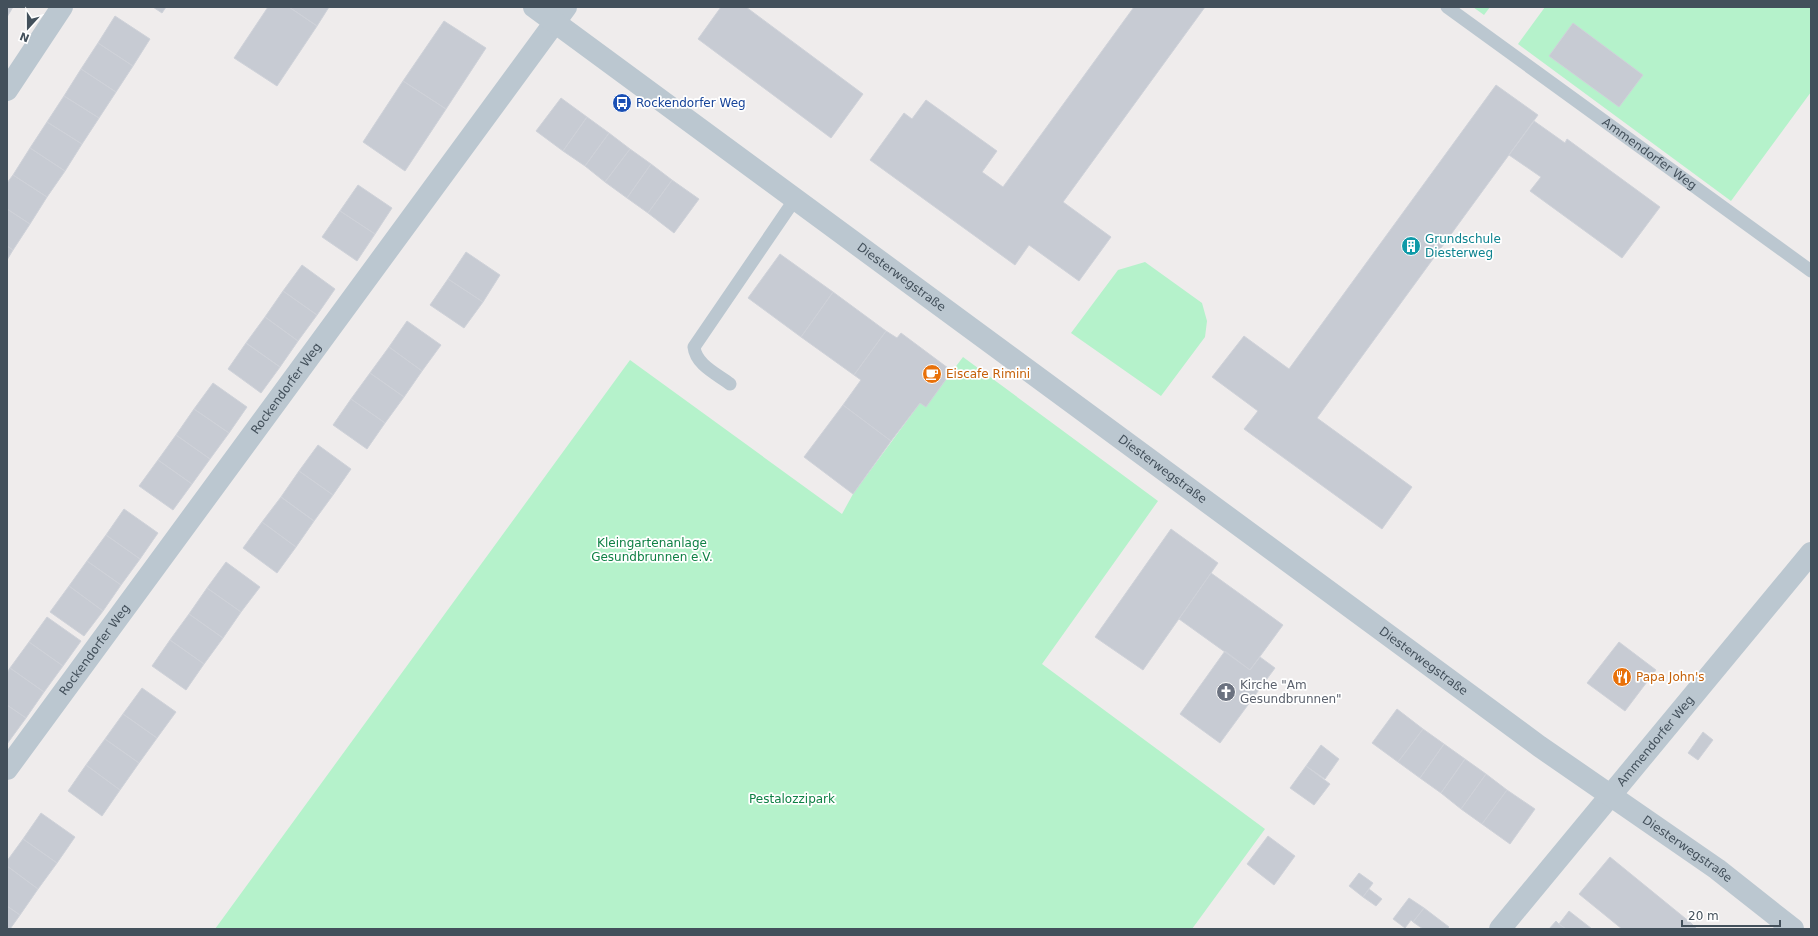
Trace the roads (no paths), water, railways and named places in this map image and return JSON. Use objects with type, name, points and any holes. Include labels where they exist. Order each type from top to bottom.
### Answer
[{"type":"street","points":[[7,90],[62,7]]},
{"type":"street","name":"Diesterwegstraße","points":[[534,7],[560,14],[795,199],[1539,746],[1611,794],[1718,869],[1793,929]]},
{"type":"street","name":"Rockendorfer Weg","points":[[7,770],[560,14]]},
{"type":"street","name":"Ammendorfer Weg","points":[[1500,929],[1810,556]]},
{"type":"lane","name":"Ammendorfer Weg","points":[[1447,7],[1811,271]]},
{"type":"lane","points":[[730,384],[699,361],[694,355],[694,347],[795,199]]},
{"type":"place","name":"Rockendorfer Weg","points":[[622,103]]},
{"type":"place","name":"Grundschule Diesterweg","points":[[1411,246]]},
{"type":"place","name":"Eiscafe Rimini","points":[[932,374]]},
{"type":"place","name":"Papa John's","points":[[1622,677]]},
{"type":"place","name":"Kirche \"Am Gesundbrunnen\"","points":[[1226,692]]},
{"type":"park label","name":"Kleingartenanlage Gesundbrunnen e.V.","points":[[652,550]]},
{"type":"park label","name":"Pestalozzipark","points":[[792,799]]}]
